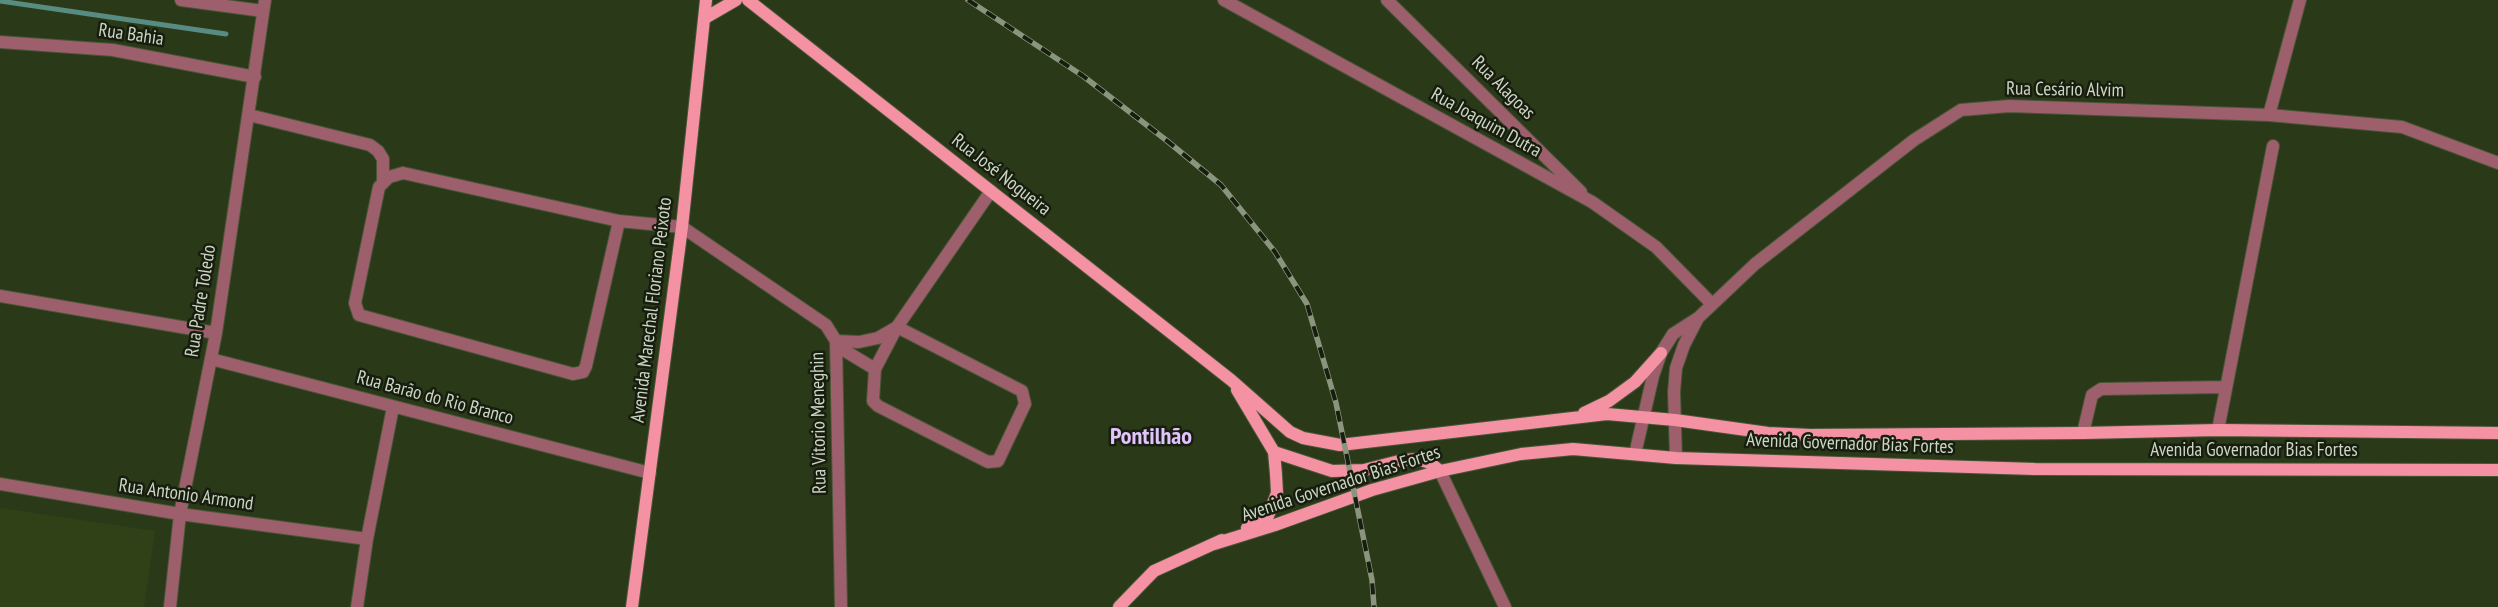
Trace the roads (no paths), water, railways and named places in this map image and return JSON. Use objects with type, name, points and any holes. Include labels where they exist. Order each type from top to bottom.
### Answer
[{"type":"main road","name":"Avenida Marechal Floriano Peixoto","points":[[632,607],[682,227],[706,0]]},
{"type":"main road","points":[[705,18],[736,0]]},
{"type":"main road","name":"Rua José Nogueira","points":[[748,0],[1231,380]]},
{"type":"main road","points":[[1577,416],[1609,401],[1636,382],[1661,353]]},
{"type":"main road","points":[[1119,607],[1154,572],[1268,516],[1277,493],[1274,452],[1231,380]]},
{"type":"main road","name":"Avenida Governador Bias Fortes","points":[[1231,380],[1290,432],[1304,438],[1340,445],[1607,414],[1643,416],[1720,428],[1801,434],[2084,434],[2218,430],[2498,433]]},
{"type":"main road","name":"Avenida Governador Bias Fortes","points":[[1214,544],[1275,525],[1372,490],[1440,471],[1520,454],[1573,449],[1676,458],[2035,469],[2498,470]]},
{"type":"main road","points":[[1274,452],[1332,471],[1364,470],[1403,460],[1418,459],[1430,462],[1440,471]]},
{"type":"street","points":[[182,0],[264,5]]},
{"type":"street","name":"Rua Joaquim Dutra","points":[[1224,0],[1592,202],[1656,247],[1712,304]]},
{"type":"street","name":"Rua Alagoas","points":[[1387,0],[1592,202]]},
{"type":"street","points":[[2269,116],[2300,0]]},
{"type":"street","name":"Rua Padre Toledo","points":[[170,607],[180,514],[216,333],[255,77],[264,5]]},
{"type":"street","name":"Rua Bahia","points":[[0,42],[113,50],[255,77]]},
{"type":"street","name":"Rua Cesário Alvim","points":[[1698,318],[1755,264],[1914,140],[1962,110],[2009,106],[2269,116],[2402,127],[2498,163]]},
{"type":"street","points":[[249,115],[370,145],[378,151],[383,159],[383,181],[379,187],[355,303],[359,315],[573,374],[583,372],[586,366],[619,222]]},
{"type":"street","points":[[2218,430],[2273,146]]},
{"type":"street","points":[[383,181],[403,173],[619,222],[682,227]]},
{"type":"street","points":[[897,328],[1022,391],[1025,404],[998,460],[988,462],[878,406],[872,395],[875,369],[897,328],[991,191]]},
{"type":"street","name":"Rua Vitorio Meneghin","points":[[682,227],[826,325],[837,343],[841,607]]},
{"type":"street","points":[[0,296],[216,333]]},
{"type":"street","points":[[1636,454],[1643,416],[1661,353],[1673,334],[1698,318]]},
{"type":"street","points":[[1676,458],[1676,368],[1684,345],[1698,318]]},
{"type":"street","points":[[837,343],[859,342],[878,338],[897,328]]},
{"type":"street","points":[[837,343],[875,369]]},
{"type":"street","name":"Rua Barão do Rio Branco","points":[[211,360],[650,473]]},
{"type":"street","points":[[2084,434],[2092,395],[2101,389],[2225,387]]},
{"type":"street","points":[[357,607],[367,539],[393,407]]},
{"type":"street","points":[[1440,471],[1505,607]]},
{"type":"street","name":"Rua Antonio Armond","points":[[0,484],[180,514],[367,539]]},
{"type":"waterway","points":[[0,1],[226,34]]},
{"type":"railway","points":[[968,0],[1083,76],[1221,185],[1275,252],[1307,304],[1336,403],[1372,580],[1374,607]]},
{"type":"district","name":"Pontilhão","points":[[1151,437]]}]
